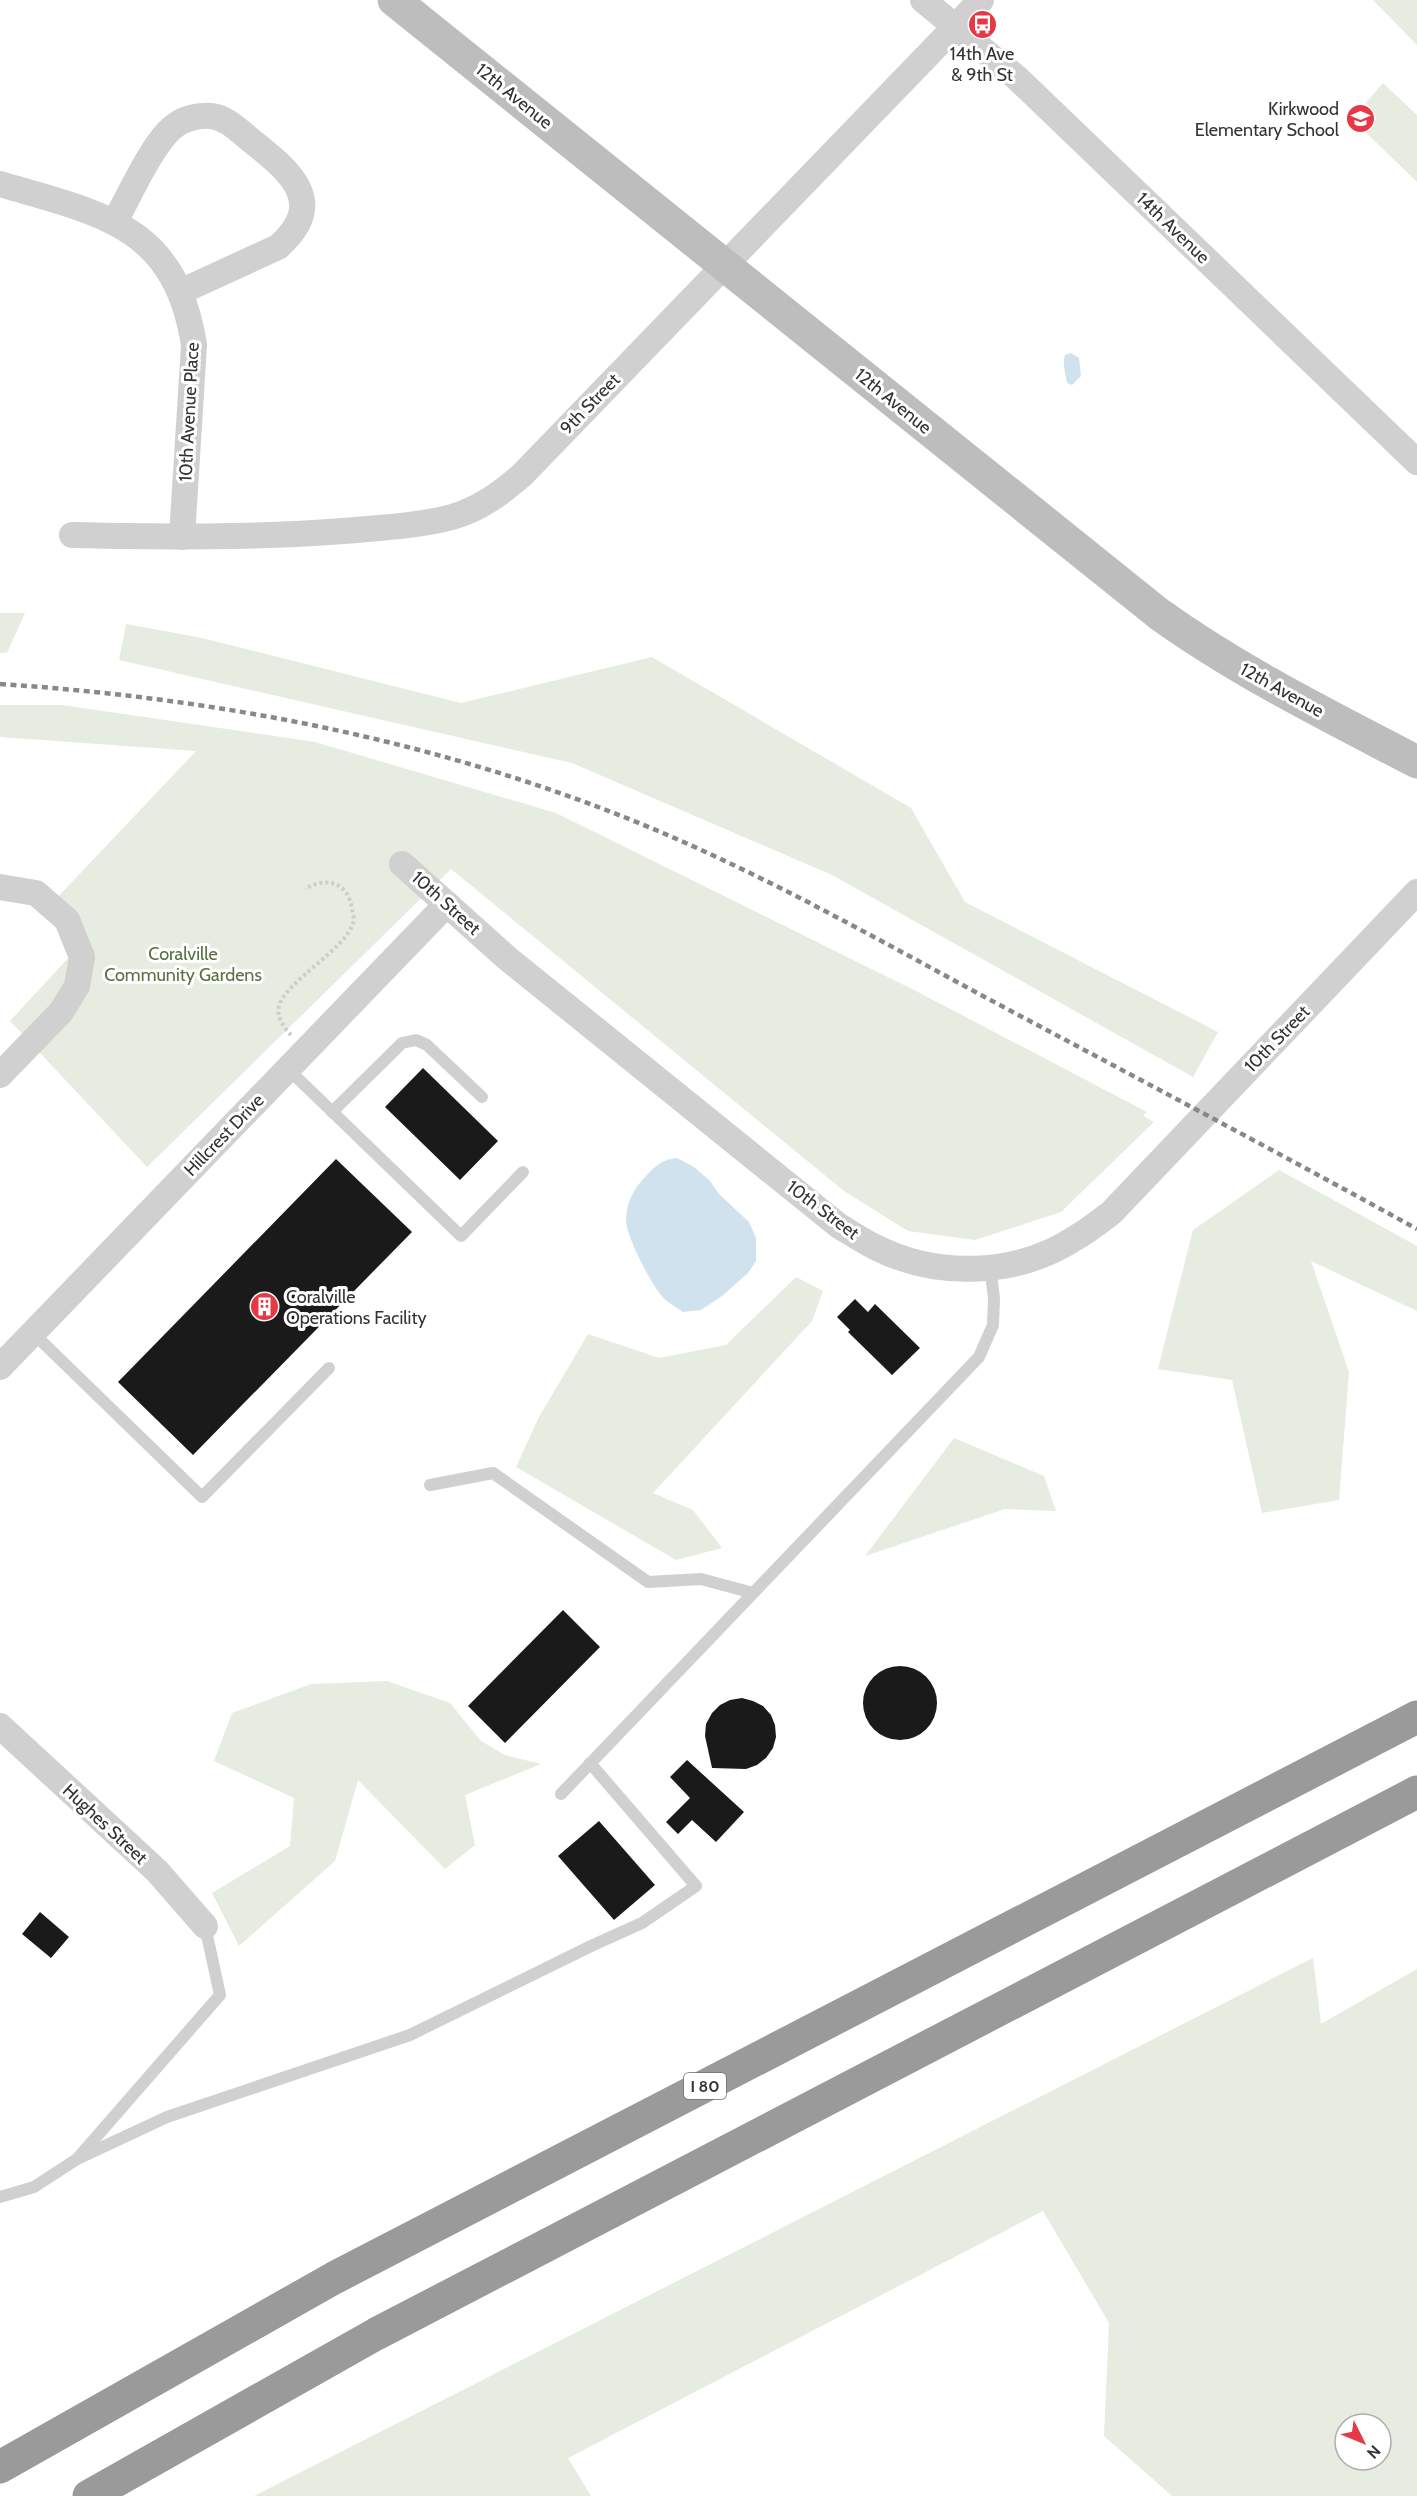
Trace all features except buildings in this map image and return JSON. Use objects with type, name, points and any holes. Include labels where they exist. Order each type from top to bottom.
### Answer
[{"type":"highway","name":"I 80","points":[[0,2468],[334,2278],[1417,1717]]},
{"type":"highway","points":[[89,2496],[376,2334],[1417,1792]]},
{"type":"main road","name":"12th Avenue","points":[[394,0],[1159,614],[1256,677],[1417,762]]},
{"type":"street","name":"14th Avenue","points":[[923,0],[1017,78],[1417,462]]},
{"type":"street","name":"9th Street","points":[[72,535],[278,536],[373,528],[451,517],[476,508],[499,495],[522,475],[981,0]]},
{"type":"street","points":[[115,221],[163,136],[177,124],[193,117],[211,116],[228,122],[284,166],[295,180],[300,194],[301,209],[297,224],[289,237],[278,247],[180,292]]},
{"type":"street","name":"10th Avenue Place","points":[[0,184],[96,212],[115,221],[140,238],[158,256],[180,292],[190,320],[194,345],[182,537]]},
{"type":"street","name":"10th Street","points":[[402,864],[507,958],[839,1226],[876,1248],[912,1262],[939,1268],[990,1267],[1016,1263],[1042,1255],[1076,1238],[1111,1213],[1417,892]]},
{"type":"street","points":[[0,887],[36,893],[67,920],[82,957],[77,986],[61,1012],[0,1075]]},
{"type":"street","name":"Hillcrest Drive","points":[[0,1367],[447,904]]},
{"type":"street","name":"Hughes Street","points":[[0,1726],[157,1872],[205,1926]]},
{"type":"lane","points":[[332,1112],[402,1043],[416,1040],[427,1045],[482,1097]]},
{"type":"lane","points":[[288,1069],[461,1236],[524,1172]]},
{"type":"lane","points":[[561,1794],[979,1357],[993,1325],[994,1298],[990,1267]]},
{"type":"lane","points":[[33,1333],[202,1497],[329,1368]]},
{"type":"lane","points":[[430,1485],[493,1473],[648,1582],[701,1579],[753,1593]]},
{"type":"lane","points":[[0,2197],[34,2187],[77,2159],[167,2117],[410,2035],[642,1923],[696,1886],[590,1763]]},
{"type":"lane","points":[[77,2159],[220,1995],[205,1926]]},
{"type":"path","points":[[305,890],[316,882],[329,882],[343,888],[352,904],[354,922],[345,937],[286,995],[278,1006],[279,1017],[285,1029],[306,1050]]},
{"type":"green space","points":[[1373,0],[1417,0],[1417,45]]},
{"type":"green space","points":[[1383,83],[1417,115],[1417,182],[1352,119]]},
{"type":"green space","points":[[0,613],[25,613],[7,653],[0,653]]},
{"type":"green space","points":[[126,624],[202,638],[461,703],[652,657],[911,808],[965,902],[1218,1032],[1193,1077],[832,875],[572,763],[119,660]]},
{"type":"green space","name":"Coralville Community Gardens","points":[[0,705],[62,705],[315,742],[556,813],[918,992],[1147,1112],[1143,1116],[1154,1122],[1061,1212],[975,1240],[908,1231],[844,1191],[451,869],[147,1167],[10,1021],[69,957],[55,900],[196,751],[0,737]]},
{"type":"green space","points":[[1279,1170],[1417,1246],[1417,1311],[1311,1261],[1349,1372],[1339,1500],[1262,1513],[1232,1380],[1158,1369],[1193,1230]]},
{"type":"green space","points":[[796,1277],[823,1291],[812,1321],[653,1493],[693,1510],[722,1548],[676,1560],[516,1467],[539,1417],[588,1334],[659,1358],[726,1345]]},
{"type":"green space","points":[[954,1438],[1044,1476],[1056,1511],[1005,1509],[865,1556]]},
{"type":"green space","points":[[387,1681],[450,1703],[481,1741],[505,1755],[541,1764],[465,1795],[475,1845],[445,1869],[358,1780],[335,1861],[239,1946],[212,1893],[290,1846],[294,1798],[214,1761],[232,1713],[311,1684]]},
{"type":"green space","points":[[1313,1958],[1321,2024],[1417,1969],[1417,2496],[1172,2496],[1104,2436],[1109,2323],[1043,2211],[568,2458],[591,2496],[254,2496]]},
{"type":"water","points":[[1071,353],[1079,358],[1081,376],[1072,385],[1067,383],[1064,370],[1065,355]]},
{"type":"water","points":[[677,1158],[694,1167],[710,1181],[719,1194],[749,1222],[756,1238],[756,1261],[748,1273],[722,1296],[701,1310],[683,1312],[666,1300],[656,1289],[635,1248],[626,1221],[629,1202],[642,1181],[660,1164]]},
{"type":"railway","points":[[0,684],[80,690],[159,700],[239,711],[317,726],[472,765],[549,789],[624,817],[719,858],[812,904],[1417,1229]]},
{"type":"place","name":"14th Ave & 9th St","points":[[982,25]]},
{"type":"place","name":"Kirkwood Elementary School","points":[[1360,119]]},
{"type":"place","name":"Coralville Operations Facility","points":[[265,1307]]}]
